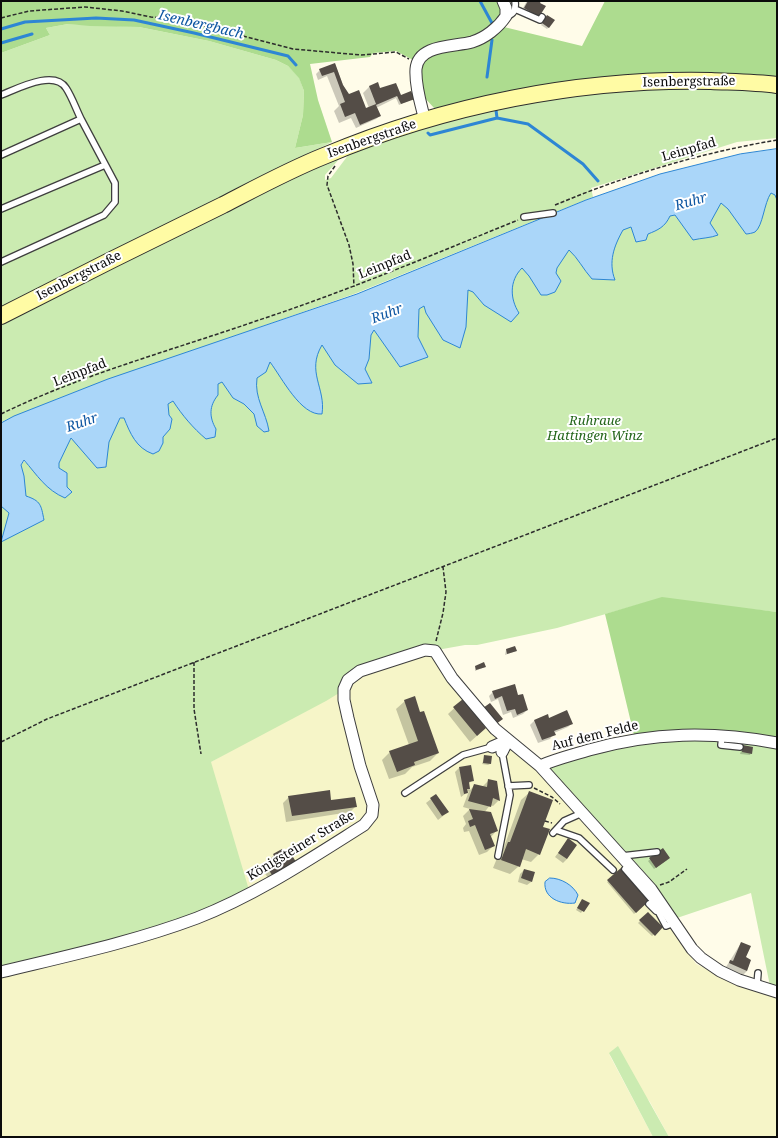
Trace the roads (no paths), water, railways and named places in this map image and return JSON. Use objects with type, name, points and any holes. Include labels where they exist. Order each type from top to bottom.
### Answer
[{"type":"main road","name":"Isenbergstraße","points":[[1,316],[114,258],[323,156],[425,120],[501,101],[586,87],[670,80],[758,82],[777,85]]},
{"type":"street","points":[[425,120],[416,74],[417,63],[422,55],[430,50],[468,43],[481,38],[498,26],[506,16],[506,8],[503,1]]},
{"type":"street","name":"Königsteiner Straße","points":[[1,972],[99,949],[198,918],[241,898],[272,881],[364,825],[372,815],[373,805],[360,766],[344,700],[346,684],[351,677],[360,671],[417,651],[435,651],[452,678],[495,729],[540,766],[651,889],[692,949],[706,962],[720,971],[777,992]]},
{"type":"street","name":"Auf dem Felde","points":[[540,766],[605,746],[645,738],[683,734],[722,736],[777,743]]},
{"type":"street","points":[[497,749],[508,740]]},
{"type":"lane","points":[[506,16],[511,15],[514,9],[515,1]]},
{"type":"lane","points":[[514,9],[540,20],[542,17]]},
{"type":"lane","points":[[1,95],[46,79],[59,81],[66,87],[115,184],[115,202],[104,215],[1,262]]},
{"type":"lane","points":[[1,155],[81,119]]},
{"type":"lane","points":[[1,209],[105,165]]},
{"type":"lane","points":[[524,218],[553,213]]},
{"type":"lane","points":[[722,736],[721,745],[740,747]]},
{"type":"lane","points":[[406,793],[463,755],[497,749],[510,795],[498,856]]},
{"type":"lane","points":[[508,786],[529,785]]},
{"type":"lane","points":[[583,813],[561,824],[555,832],[579,838],[613,870]]},
{"type":"lane","points":[[622,856],[657,852]]},
{"type":"lane","points":[[625,869],[652,900],[666,926],[674,923]]},
{"type":"lane","points":[[649,904],[660,916]]},
{"type":"lane","points":[[757,985],[758,973]]},
{"type":"water","name":"Ruhr","points":[[777,149],[777,200],[775,195],[771,193],[760,225],[755,232],[746,234],[728,209],[721,203],[710,223],[718,235],[715,236],[693,240],[675,215],[670,216],[661,228],[648,234],[646,240],[636,242],[631,227],[623,230],[617,242],[612,260],[615,280],[592,279],[569,250],[557,268],[556,273],[561,281],[555,292],[547,295],[541,295],[522,268],[515,279],[512,290],[514,302],[519,313],[511,322],[484,305],[473,292],[468,290],[466,327],[460,348],[443,340],[426,313],[424,306],[419,309],[418,337],[428,357],[400,367],[374,330],[371,335],[369,359],[365,369],[372,383],[358,384],[335,365],[322,345],[316,364],[316,372],[321,396],[322,414],[314,413],[299,403],[270,362],[266,372],[257,378],[257,392],[269,431],[264,432],[257,426],[254,414],[244,404],[233,398],[222,382],[218,384],[218,395],[213,403],[211,412],[212,420],[216,429],[215,437],[206,439],[188,421],[173,401],[168,404],[169,415],[172,419],[170,429],[163,437],[163,443],[159,451],[153,454],[138,444],[131,434],[124,418],[120,418],[109,442],[106,467],[97,468],[71,438],[59,463],[59,468],[67,473],[67,487],[72,492],[65,498],[52,491],[42,482],[24,460],[21,465],[24,476],[26,496],[40,504],[44,520],[1,542],[9,513],[1,506],[1,423],[14,416],[108,379],[357,294],[586,200],[660,174],[740,154]]},
{"type":"water","points":[[550,878],[554,878],[570,885],[576,891],[578,895],[575,903],[564,903],[550,896],[545,888],[545,882]]},
{"type":"waterway","points":[[480,1],[493,25]]},
{"type":"waterway","name":"Isenbergbach","points":[[1,29],[25,22],[96,18],[134,20],[288,56],[296,65]]},
{"type":"waterway","points":[[1,43],[32,34]]},
{"type":"waterway","points":[[487,77],[492,40]]},
{"type":"waterway","name":"Isenbergbach","points":[[496,110],[497,118]]},
{"type":"waterway","name":"Isenbergbach","points":[[428,133],[430,135],[497,118],[528,124],[583,164],[598,181]]},
{"type":"park label","name":"Ruhraue Hattingen Winz","points":[[595,428]]}]
